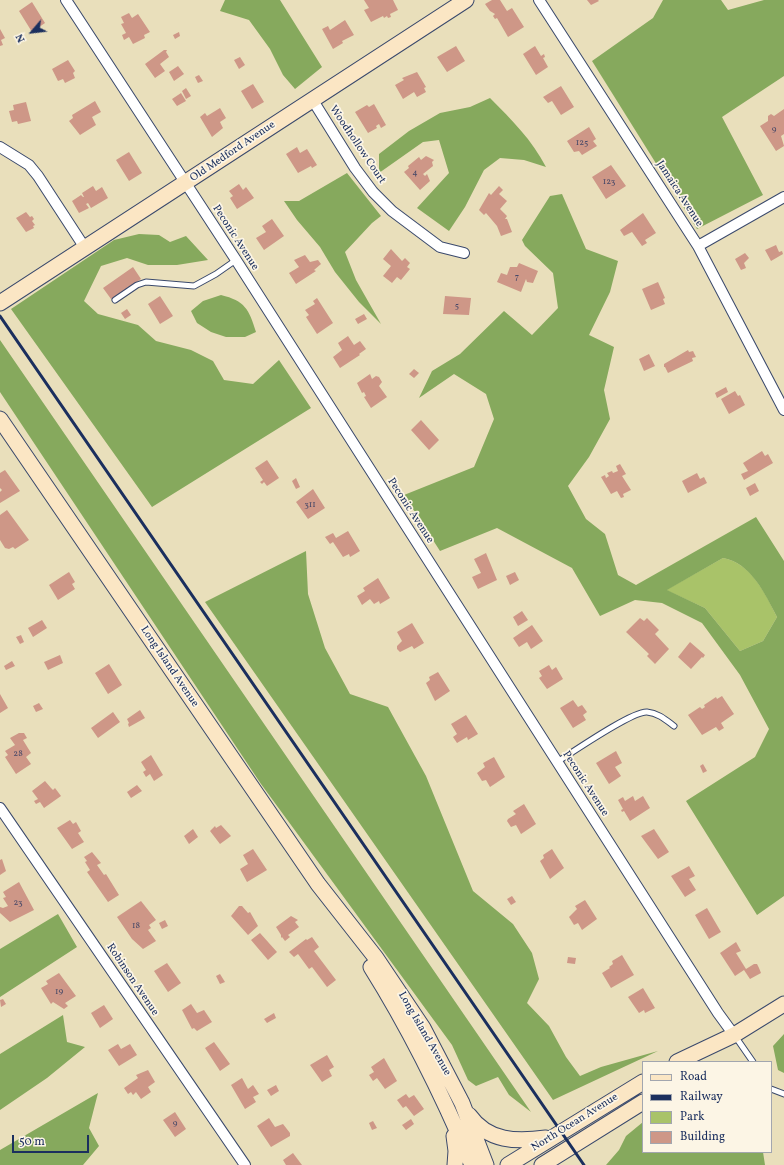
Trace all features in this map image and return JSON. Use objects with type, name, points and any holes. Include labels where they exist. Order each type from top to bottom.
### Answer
[{"type":"street","name":"Peconic Avenue","points":[[66,0],[236,260],[718,1013],[734,1035]]},
{"type":"street","name":"Old Medford Avenue","points":[[0,303],[466,0]]},
{"type":"street","name":"Jamaica Avenue","points":[[539,0],[698,246],[784,410]]},
{"type":"street","name":"Woodhollow Court","points":[[312,99],[355,168],[392,211],[440,248],[464,253]]},
{"type":"street","points":[[0,147],[29,165],[38,176],[85,248]]},
{"type":"street","points":[[698,246],[784,197]]},
{"type":"street","name":"Long Island Avenue","points":[[0,419],[219,740],[340,914],[376,958],[410,1007],[436,1053],[455,1105],[472,1165]]},
{"type":"street","name":"Robinson Avenue","points":[[0,808],[245,1165]]},
{"type":"street","points":[[679,1061],[734,1035],[784,1004]]},
{"type":"street","points":[[701,1061],[734,1035]]},
{"type":"street","name":"North Ocean Avenue","points":[[508,1165],[642,1083]]},
{"type":"street","name":"North Ocean Avenue","points":[[544,1164],[642,1103]]},
{"type":"street","points":[[455,1105],[481,1128],[498,1137],[517,1141],[551,1138]]},
{"type":"street","points":[[455,1105],[455,1165]]},
{"type":"street","name":"Long Island Avenue","points":[[455,1105],[486,1165]]},
{"type":"lane","points":[[115,300],[137,285],[146,282],[194,286],[216,274],[236,260]]},
{"type":"lane","points":[[557,762],[631,716],[645,712],[657,714],[674,726]]},
{"type":"lane","points":[[734,1035],[752,1061]]},
{"type":"lane","points":[[772,1089],[784,1094]]},
{"type":"green space","points":[[225,0],[280,0],[322,67],[295,89],[283,75],[270,49],[249,20],[220,11]]},
{"type":"green space","points":[[663,0],[721,0],[728,10],[764,0],[784,0],[784,76],[722,117],[763,195],[697,229],[592,61],[653,18]]},
{"type":"green space","points":[[490,98],[514,122],[528,139],[546,167],[524,160],[500,158],[484,170],[465,207],[449,231],[417,208],[449,173],[439,140],[423,142],[379,173],[379,154],[409,131],[440,113],[470,107]]},
{"type":"green space","points":[[347,173],[381,216],[372,223],[345,252],[356,280],[381,324],[359,302],[335,272],[320,247],[297,220],[284,201],[299,201]]},
{"type":"green space","points":[[562,194],[586,249],[618,261],[610,292],[589,335],[614,347],[604,390],[610,419],[589,457],[568,486],[586,519],[605,534],[618,575],[636,585],[756,517],[784,561],[784,896],[757,915],[686,801],[755,757],[769,729],[740,675],[702,623],[662,603],[635,600],[600,616],[572,568],[497,528],[440,551],[404,495],[474,467],[494,419],[486,394],[454,374],[419,398],[432,371],[460,354],[504,311],[532,335],[558,308],[553,273],[525,246],[522,240],[550,196]],"holes":[[[723,558],[742,566],[756,581],[777,617],[763,641],[740,651],[705,608],[667,590]]]},
{"type":"green space","points":[[139,234],[159,235],[170,242],[186,236],[208,260],[177,265],[148,265],[127,258],[101,266],[84,301],[98,314],[138,325],[156,341],[191,350],[213,361],[224,380],[253,384],[279,360],[311,408],[152,507],[11,309],[114,240]]},
{"type":"green space","points":[[221,295],[236,300],[245,307],[251,317],[256,332],[245,337],[226,337],[211,332],[197,323],[191,311],[203,301]]},
{"type":"green space","points":[[0,340],[531,1112],[509,1095],[498,1077],[476,1086],[468,1080],[452,1045],[261,784],[0,392]]},
{"type":"green space","points":[[306,551],[308,594],[325,648],[350,694],[388,707],[426,776],[473,891],[513,924],[532,953],[539,979],[527,1003],[549,1026],[566,1057],[580,1076],[601,1067],[658,1051],[553,1100],[205,602]]},
{"type":"green space","points":[[723,558],[742,566],[756,580],[777,617],[763,641],[740,651],[705,608],[666,590]]},
{"type":"green space","points":[[58,914],[77,947],[0,997],[0,949]]},
{"type":"green space","points":[[63,1015],[67,1042],[85,1047],[47,1078],[0,1110],[0,1054]]},
{"type":"green space","points":[[784,1034],[784,1073],[778,1070],[773,1046]]},
{"type":"green space","points":[[98,1093],[89,1128],[99,1146],[83,1165],[0,1165],[0,1150]]},
{"type":"green space","points":[[642,1123],[642,1153],[763,1153],[765,1165],[606,1165],[619,1150],[626,1136]]},
{"type":"building","points":[[364,0],[393,0],[398,10],[390,14],[391,17],[388,18],[387,16],[384,18],[383,16],[371,22],[364,10],[369,8]]},
{"type":"building","points":[[492,0],[500,0],[507,11],[512,8],[524,27],[508,37],[497,18],[495,19],[493,16],[495,14],[490,11],[485,4]]},
{"type":"building","points":[[587,0],[598,0],[599,1],[591,5]]},
{"type":"building","points":[[32,2],[45,23],[32,32],[19,11]]},
{"type":"building","points":[[129,13],[132,18],[138,14],[150,32],[144,35],[145,38],[133,44],[129,37],[124,40],[122,35],[126,33],[121,24],[124,23],[121,17]]},
{"type":"building","points":[[345,20],[354,35],[342,41],[343,43],[333,49],[322,29],[328,26],[330,30]]},
{"type":"building","points":[[0,29],[5,38],[1,40],[3,45],[0,46]]},
{"type":"building","points":[[179,32],[180,36],[175,39],[173,35]]},
{"type":"building","points":[[456,46],[465,61],[447,72],[437,57]]},
{"type":"building","points":[[535,46],[541,56],[544,54],[545,57],[543,58],[548,67],[536,75],[523,54]]},
{"type":"building","points":[[164,50],[167,50],[166,52],[169,57],[160,64],[165,71],[155,78],[145,64]]},
{"type":"building","points":[[240,57],[245,65],[239,69],[234,60]]},
{"type":"building","points":[[68,60],[75,71],[73,73],[75,78],[65,83],[63,79],[58,81],[52,69]]},
{"type":"building","points":[[178,66],[184,74],[174,81],[169,72]]},
{"type":"building","points":[[417,72],[426,87],[424,88],[426,92],[417,97],[414,92],[403,99],[395,85],[404,80],[402,78]]},
{"type":"building","points":[[199,75],[203,81],[198,83],[195,77]]},
{"type":"building","points":[[253,84],[264,102],[252,109],[241,91]]},
{"type":"building","points":[[561,86],[574,107],[561,115],[552,101],[548,103],[543,97]]},
{"type":"building","points":[[186,88],[191,96],[186,99],[182,91]]},
{"type":"building","points":[[181,93],[186,101],[177,106],[172,99]]},
{"type":"building","points":[[95,101],[101,112],[92,117],[96,125],[80,135],[69,121],[73,118],[72,115]]},
{"type":"building","points":[[26,102],[31,121],[18,124],[17,121],[12,122],[9,111],[14,110],[13,105]]},
{"type":"building","points":[[374,104],[386,125],[381,128],[379,124],[376,126],[377,128],[368,133],[355,112],[367,105],[369,107]]},
{"type":"building","points":[[220,108],[226,118],[220,122],[223,128],[212,137],[200,117],[205,113],[207,116]]},
{"type":"building","points":[[784,109],[784,134],[781,136],[784,146],[776,151],[760,126],[768,121],[768,116],[771,114],[774,116]]},
{"type":"building","points":[[589,127],[596,139],[593,141],[597,146],[582,155],[579,151],[574,152],[567,141]]},
{"type":"building","points":[[297,147],[300,153],[307,149],[317,165],[312,168],[311,166],[298,173],[286,154]]},
{"type":"building","points":[[129,152],[142,173],[129,181],[116,160]]},
{"type":"building","points":[[426,156],[434,160],[432,162],[433,166],[423,174],[425,176],[427,174],[430,181],[420,190],[404,172],[409,168],[408,166],[419,157],[421,160]]},
{"type":"building","points":[[611,165],[626,186],[606,199],[592,177]]},
{"type":"building","points":[[239,184],[243,190],[246,187],[254,198],[237,209],[230,198],[233,196],[229,191]]},
{"type":"building","points":[[93,186],[96,191],[102,187],[108,198],[91,208],[88,203],[86,204],[89,208],[79,213],[72,201],[81,195],[84,197],[82,193]]},
{"type":"building","points":[[499,186],[503,190],[499,194],[507,201],[500,209],[507,216],[505,219],[507,219],[512,232],[501,236],[497,226],[486,213],[484,215],[479,210],[489,193],[491,195]]},
{"type":"building","points":[[26,212],[30,217],[32,216],[34,219],[32,221],[35,225],[33,226],[34,228],[26,232],[16,218]]},
{"type":"building","points":[[643,213],[656,233],[645,240],[647,243],[642,246],[632,232],[624,236],[620,230]]},
{"type":"building","points":[[272,219],[284,236],[264,250],[256,238],[266,232],[262,226]]},
{"type":"building","points":[[776,245],[779,252],[782,251],[783,254],[771,261],[765,250]]},
{"type":"building","points":[[391,249],[402,261],[405,258],[410,263],[407,267],[410,269],[401,280],[397,277],[392,283],[383,276],[391,266],[383,259]]},
{"type":"building","points":[[745,253],[749,258],[744,263],[746,268],[741,270],[735,259]]},
{"type":"building","points":[[305,255],[310,262],[318,260],[321,264],[314,270],[316,271],[296,284],[289,273],[299,267],[294,260]]},
{"type":"building","points":[[519,263],[538,271],[533,283],[527,282],[526,279],[521,292],[497,282],[501,273],[507,275],[510,267],[517,267]]},
{"type":"building","points":[[133,267],[141,279],[111,299],[103,288]]},
{"type":"building","points":[[658,282],[665,298],[663,299],[665,304],[651,310],[642,289]]},
{"type":"building","points":[[160,296],[173,316],[160,324],[148,304]]},
{"type":"building","points":[[445,296],[471,298],[469,315],[443,314]]},
{"type":"building","points":[[317,298],[333,323],[317,334],[306,317],[309,315],[305,310],[315,304],[313,301]]},
{"type":"building","points":[[127,309],[131,315],[125,319],[121,313]]},
{"type":"building","points":[[364,314],[367,319],[358,324],[355,319]]},
{"type":"building","points":[[348,336],[354,345],[360,341],[366,349],[359,354],[360,355],[340,368],[333,357],[342,350],[338,343]]},
{"type":"building","points":[[688,350],[689,352],[693,351],[696,357],[692,358],[693,361],[668,373],[664,367],[664,364]]},
{"type":"building","points":[[649,354],[655,366],[644,371],[639,359]]},
{"type":"building","points":[[414,369],[419,373],[414,378],[409,374]]},
{"type":"building","points":[[370,374],[372,379],[376,376],[379,377],[382,382],[379,386],[387,397],[371,408],[364,397],[366,396],[364,392],[362,393],[357,383]]},
{"type":"building","points":[[726,387],[728,392],[717,398],[715,393]]},
{"type":"building","points":[[735,391],[738,396],[740,395],[745,405],[729,414],[721,399]]},
{"type":"building","points":[[421,420],[439,440],[429,450],[411,430]]},
{"type":"building","points":[[762,451],[765,456],[768,454],[773,463],[744,480],[741,474],[748,471],[743,463]]},
{"type":"building","points":[[267,460],[279,478],[267,486],[264,482],[262,484],[260,482],[263,480],[255,468]]},
{"type":"building","points":[[620,464],[626,474],[622,476],[631,490],[623,494],[624,497],[621,498],[617,491],[611,494],[601,477],[605,475],[606,478],[609,476],[607,473],[618,471],[616,466]]},
{"type":"building","points":[[5,470],[20,491],[0,503],[0,492],[2,490],[0,488],[0,473]]},
{"type":"building","points":[[697,473],[700,479],[704,477],[707,483],[688,493],[682,481]]},
{"type":"building","points":[[296,478],[300,487],[296,489],[292,481]]},
{"type":"building","points":[[755,483],[759,491],[750,496],[746,488]]},
{"type":"building","points":[[313,489],[325,508],[308,519],[296,502]]},
{"type":"building","points":[[7,510],[29,540],[15,549],[13,547],[9,549],[5,548],[0,540],[0,515]]},
{"type":"building","points":[[348,531],[360,551],[350,557],[349,554],[343,557],[333,542],[330,544],[325,537],[333,533],[336,538]]},
{"type":"building","points":[[486,553],[497,580],[478,589],[472,577],[481,573],[474,559]]},
{"type":"building","points":[[69,572],[75,582],[72,584],[75,589],[58,600],[49,585]]},
{"type":"building","points":[[515,572],[519,580],[510,585],[506,576]]},
{"type":"building","points":[[378,578],[390,598],[380,604],[379,601],[374,604],[370,599],[362,605],[357,596],[365,591],[363,588]]},
{"type":"building","points":[[522,611],[528,620],[518,626],[513,617]]},
{"type":"building","points":[[640,618],[644,621],[647,618],[659,630],[655,634],[669,649],[655,664],[647,656],[649,654],[626,632]]},
{"type":"building","points":[[42,620],[47,628],[33,637],[28,628]]},
{"type":"building","points":[[412,623],[424,643],[414,649],[412,646],[400,652],[397,649],[397,646],[402,641],[397,632]]},
{"type":"building","points":[[532,625],[543,641],[531,649],[527,642],[519,647],[513,638]]},
{"type":"building","points":[[21,635],[24,642],[20,644],[16,637]]},
{"type":"building","points":[[690,642],[705,655],[691,669],[678,657]]},
{"type":"building","points":[[60,655],[63,663],[48,670],[44,662]]},
{"type":"building","points":[[12,661],[15,666],[6,670],[4,666]]},
{"type":"building","points":[[109,664],[122,685],[108,694],[95,673]]},
{"type":"building","points":[[549,665],[552,670],[556,667],[563,679],[547,689],[539,678],[542,676],[539,671]]},
{"type":"building","points":[[438,672],[450,691],[435,701],[426,683],[430,680],[429,677]]},
{"type":"building","points":[[0,694],[8,708],[0,713]]},
{"type":"building","points":[[722,696],[734,714],[721,723],[724,728],[719,731],[716,727],[702,735],[688,715],[700,707],[702,709],[705,707],[704,705],[716,697],[717,699]]},
{"type":"building","points":[[573,700],[578,707],[582,705],[587,712],[583,715],[586,720],[573,728],[560,708]]},
{"type":"building","points":[[39,703],[43,709],[36,712],[33,706]]},
{"type":"building","points":[[140,710],[145,718],[129,727],[127,719]]},
{"type":"building","points":[[113,712],[120,722],[98,738],[91,728]]},
{"type":"building","points":[[466,715],[478,734],[468,740],[467,737],[457,743],[453,737],[457,734],[451,724]]},
{"type":"building","points":[[19,733],[24,733],[27,738],[23,740],[31,753],[26,757],[31,764],[16,774],[5,757],[8,755],[5,751],[15,745],[10,738]]},
{"type":"building","points":[[616,751],[622,763],[615,767],[621,776],[609,784],[596,763]]},
{"type":"building","points":[[151,755],[163,775],[154,781],[150,774],[146,777],[143,772],[146,770],[141,762]]},
{"type":"building","points":[[494,757],[505,777],[490,787],[486,780],[482,781],[477,773],[485,767],[483,763]]},
{"type":"building","points":[[703,764],[707,771],[703,773],[700,766]]},
{"type":"building","points":[[45,781],[53,790],[55,788],[61,796],[44,808],[40,802],[36,804],[34,801],[38,799],[32,791]]},
{"type":"building","points":[[137,785],[142,791],[131,798],[127,792]]},
{"type":"building","points":[[633,796],[635,801],[643,796],[650,808],[630,821],[624,811],[622,812],[621,810],[623,809],[618,800],[623,797],[625,801]]},
{"type":"building","points":[[524,804],[536,824],[521,834],[516,825],[511,827],[507,821],[516,814],[513,811]]},
{"type":"building","points":[[70,820],[73,824],[76,822],[81,831],[78,833],[84,842],[72,849],[57,828]]},
{"type":"building","points":[[221,825],[231,836],[220,844],[210,831],[215,826],[216,828]]},
{"type":"building","points":[[193,829],[198,837],[189,844],[184,836]]},
{"type":"building","points":[[654,829],[669,852],[658,859],[641,836]]},
{"type":"building","points":[[253,849],[267,870],[247,882],[240,869],[248,864],[243,855]]},
{"type":"building","points":[[552,849],[564,868],[550,879],[540,861],[544,858],[543,855]]},
{"type":"building","points":[[92,852],[101,863],[97,865],[104,875],[106,874],[119,895],[108,902],[87,872],[90,870],[84,857]]},
{"type":"building","points":[[2,859],[6,871],[0,875],[0,860]]},
{"type":"building","points":[[689,866],[695,876],[689,879],[696,890],[685,897],[671,876]]},
{"type":"building","points":[[19,882],[34,910],[10,922],[0,913],[0,907],[3,908],[8,906],[3,898],[6,897],[3,892]]},
{"type":"building","points":[[512,896],[516,902],[511,905],[507,899]]},
{"type":"building","points":[[585,900],[597,919],[582,930],[578,923],[574,925],[569,917],[577,909],[575,906]]},
{"type":"building","points":[[141,901],[156,920],[149,925],[151,928],[148,930],[156,941],[143,949],[132,939],[117,917]]},
{"type":"building","points":[[239,906],[242,906],[248,913],[250,912],[258,926],[248,935],[231,916]]},
{"type":"building","points":[[707,908],[721,932],[709,939],[695,915]]},
{"type":"building","points":[[291,916],[298,920],[295,922],[299,927],[288,935],[290,937],[285,941],[282,937],[281,938],[281,935],[276,927]]},
{"type":"building","points":[[165,920],[168,926],[162,929],[159,923]]},
{"type":"building","points":[[260,933],[277,952],[268,960],[251,940]]},
{"type":"building","points":[[312,937],[319,947],[314,951],[336,980],[327,987],[312,967],[309,969],[298,954],[294,957],[289,952],[306,939],[307,940]]},
{"type":"building","points":[[736,942],[741,951],[736,953],[746,969],[754,964],[757,964],[761,973],[750,979],[744,970],[735,976],[720,953]]},
{"type":"building","points":[[622,955],[634,975],[611,988],[602,973],[610,968],[609,967],[613,964],[612,961]]},
{"type":"building","points":[[568,957],[576,958],[575,964],[567,963]]},
{"type":"building","points":[[167,963],[181,983],[168,992],[154,971]]},
{"type":"building","points":[[59,973],[76,996],[65,1003],[68,1006],[64,1009],[53,1002],[51,1004],[41,988],[48,984],[46,981]]},
{"type":"building","points":[[220,974],[225,982],[220,984],[216,976]]},
{"type":"building","points":[[643,988],[655,1008],[645,1013],[644,1010],[639,1013],[628,997]]},
{"type":"building","points":[[3,999],[6,1004],[1,1007],[0,1000]]},
{"type":"building","points":[[191,1004],[197,1013],[204,1010],[212,1022],[197,1031],[194,1028],[192,1029],[182,1010]]},
{"type":"building","points":[[104,1005],[113,1019],[100,1028],[91,1013]]},
{"type":"building","points":[[274,1013],[276,1018],[267,1023],[264,1019]]},
{"type":"building","points":[[214,1042],[230,1064],[220,1071],[205,1048]]},
{"type":"building","points":[[118,1044],[121,1049],[130,1044],[137,1055],[119,1066],[108,1050]]},
{"type":"building","points":[[327,1055],[334,1067],[329,1070],[332,1076],[322,1082],[310,1065]]},
{"type":"building","points":[[384,1058],[397,1081],[385,1089],[377,1078],[373,1081],[369,1075],[374,1072],[371,1067]]},
{"type":"building","points":[[148,1070],[155,1082],[148,1087],[151,1092],[141,1099],[136,1092],[133,1095],[131,1092],[128,1094],[124,1088],[138,1078],[136,1075]]},
{"type":"building","points":[[242,1078],[248,1089],[253,1085],[259,1094],[253,1097],[256,1102],[245,1109],[231,1085]]},
{"type":"building","points":[[276,1085],[279,1091],[271,1096],[267,1090]]},
{"type":"building","points":[[406,1094],[409,1098],[414,1095],[424,1109],[414,1116],[406,1106],[403,1108],[397,1100]]},
{"type":"building","points":[[175,1112],[186,1129],[175,1137],[163,1120]]},
{"type":"building","points":[[269,1118],[275,1127],[283,1124],[290,1133],[290,1136],[271,1147],[257,1126]]},
{"type":"building","points":[[411,1119],[414,1124],[406,1130],[402,1125]]},
{"type":"building","points":[[373,1121],[377,1128],[372,1130],[369,1123]]},
{"type":"building","points":[[293,1153],[302,1165],[286,1165],[283,1160]]},
{"type":"railway","points":[[0,316],[584,1165]]}]
